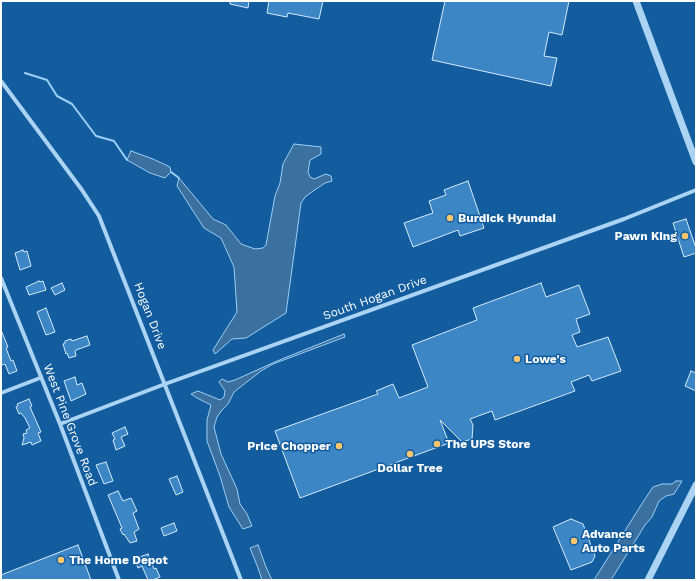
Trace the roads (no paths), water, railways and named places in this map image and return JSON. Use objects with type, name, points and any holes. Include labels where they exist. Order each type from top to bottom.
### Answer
[{"type":"street","points":[[636,1],[696,162]]},
{"type":"street","name":"Hogan Drive","points":[[1,82],[82,190],[99,216],[166,384],[241,580]]},
{"type":"street","name":"South Hogan Drive","points":[[60,424],[166,384],[624,220],[696,190]]},
{"type":"street","name":"West Pine Grove Road","points":[[1,278],[40,378],[60,424],[119,580]]},
{"type":"street","points":[[1,393],[40,378]]},
{"type":"street","points":[[648,580],[682,510],[696,485]]},
{"type":"water","points":[[294,144],[321,147],[321,154],[310,160],[308,172],[310,177],[314,179],[326,174],[331,176],[332,181],[325,183],[306,196],[301,203],[286,313],[246,338],[232,339],[215,354],[213,350],[237,312],[234,267],[221,238],[204,228],[177,186],[179,178],[213,219],[226,225],[241,244],[255,249],[263,248],[266,245],[275,196],[280,183],[283,164]]},
{"type":"water","points":[[131,151],[170,167],[171,172],[165,178],[150,173],[127,160]]},
{"type":"water","points":[[344,334],[345,337],[273,364],[261,371],[234,392],[228,404],[217,417],[214,427],[221,454],[237,489],[240,504],[247,514],[252,526],[243,529],[229,507],[220,476],[207,441],[207,420],[211,405],[191,394],[198,391],[220,400],[224,397],[225,391],[219,382],[222,379],[228,382],[235,380]]},
{"type":"water","points":[[676,481],[682,481],[674,494],[666,496],[659,501],[652,517],[645,525],[611,580],[594,580],[653,487],[662,484],[672,484]]},
{"type":"water","points":[[258,545],[272,580],[262,580],[250,548]]},
{"type":"waterway","points":[[25,73],[47,80],[57,96],[72,104],[96,136],[114,141],[127,160]]},
{"type":"waterway","points":[[171,172],[179,178]]},
{"type":"place","name":"Burdick Hyundai","points":[[450,218]]},
{"type":"place","name":"Pawn King","points":[[685,236]]},
{"type":"place","name":"Lowe's","points":[[517,359]]},
{"type":"place","name":"The UPS Store","points":[[437,444]]},
{"type":"place","name":"Price Chopper","points":[[339,446]]},
{"type":"place","name":"Dollar Tree","points":[[410,454]]},
{"type":"place","name":"Advance Auto Parts","points":[[574,541]]},
{"type":"place","name":"The Home Depot","points":[[61,560]]}]
